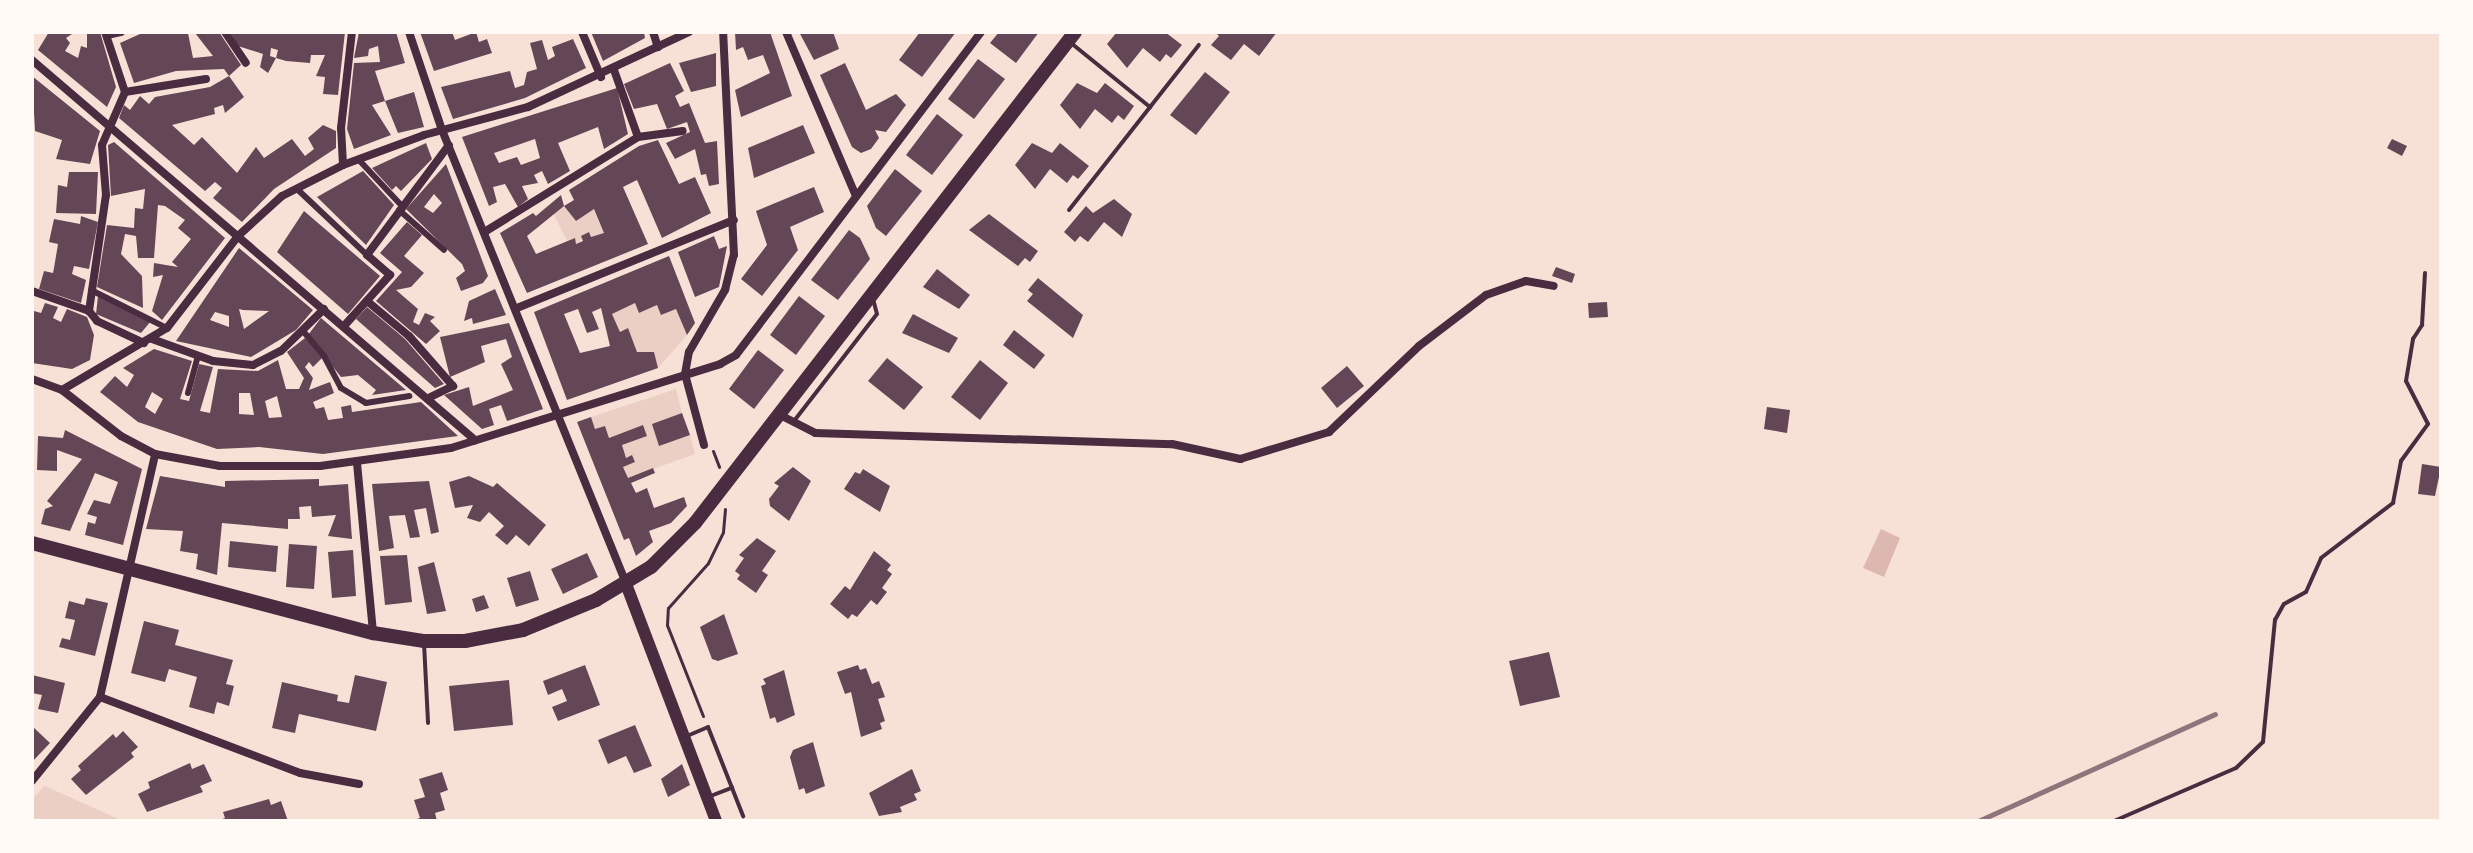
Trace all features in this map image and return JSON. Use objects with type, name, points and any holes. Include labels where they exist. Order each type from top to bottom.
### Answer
[{"type":"main road","points":[[32,543],[373,633],[424,641],[465,641],[523,630],[626,584],[676,545],[788,419],[872,297],[1071,37]]},
{"type":"main road","points":[[626,584],[716,821]]},
{"type":"street","points":[[89,311],[103,224],[102,145],[108,125],[125,92],[106,34],[121,32]]},
{"type":"street","points":[[225,32],[246,63]]},
{"type":"street","points":[[343,165],[341,128],[352,32]]},
{"type":"street","points":[[409,32],[442,130],[486,231],[626,584]]},
{"type":"street","points":[[582,32],[601,77]]},
{"type":"street","points":[[653,32],[658,47]]},
{"type":"street","points":[[62,390],[167,328],[238,236],[297,189],[358,159],[442,130],[528,107],[601,77],[689,32]]},
{"type":"street","points":[[704,445],[685,374],[689,352],[725,290],[734,255],[723,32]]},
{"type":"street","points":[[786,32],[856,196]]},
{"type":"street","points":[[32,379],[62,390],[121,436],[155,454],[220,466],[357,463],[475,440],[685,374],[736,355],[981,32]]},
{"type":"street","points":[[32,60],[475,440]]},
{"type":"street","points":[[614,70],[638,137]]},
{"type":"street","points":[[125,92],[206,79]]},
{"type":"street","points":[[486,231],[638,137],[683,131]]},
{"type":"street","points":[[367,255],[449,145]]},
{"type":"street","points":[[358,159],[400,208],[444,250]]},
{"type":"street","points":[[297,189],[390,275],[344,326]]},
{"type":"street","points":[[517,308],[734,220]]},
{"type":"street","points":[[788,419],[815,433],[1172,444],[1240,459],[1329,432],[1419,346],[1486,295],[1526,281],[1554,286]]},
{"type":"street","points":[[91,290],[167,328]]},
{"type":"street","points":[[32,291],[89,311],[97,321],[148,341],[198,356],[253,365],[303,331],[324,309]]},
{"type":"street","points":[[367,301],[409,336],[453,386],[428,398]]},
{"type":"street","points":[[303,331],[341,388],[366,403],[409,396]]},
{"type":"street","points":[[188,393],[198,356]]},
{"type":"street","points":[[32,781],[100,697],[155,454]]},
{"type":"street","points":[[357,463],[373,633]]},
{"type":"street","points":[[100,697],[300,773],[359,784]]},
{"type":"lane","points":[[1071,37],[1150,107]]},
{"type":"lane","points":[[1069,210],[1199,45]]},
{"type":"lane","points":[[2114,821],[2236,768],[2263,742],[2275,620],[2284,604],[2306,592],[2321,558],[2393,503],[2401,461],[2428,424],[2406,381],[2413,339],[2422,325],[2425,273]]},
{"type":"lane","points":[[424,641],[428,723]]},
{"type":"lane","points":[[685,737],[708,727],[743,816]]},
{"type":"lane","points":[[708,797],[732,788]]},
{"type":"path","points":[[708,727],[668,616],[679,590],[708,563],[723,532],[726,506]]},
{"type":"shaded area","points":[[564,206],[576,221],[594,209],[604,233],[591,237],[589,233],[576,244],[574,238],[567,241],[553,213]]},
{"type":"shaded area","points":[[635,303],[640,313],[657,305],[662,315],[676,309],[687,335],[658,368],[654,353],[637,352],[628,328],[620,332],[612,314]]},
{"type":"shaded area","points":[[676,389],[682,413],[653,424],[659,445],[690,435],[695,454],[628,478],[623,467],[635,462],[632,456],[626,458],[622,445],[647,436],[643,426],[609,438],[605,426],[595,429],[591,417]]},
{"type":"shaded area","points":[[1881,529],[1900,538],[1884,577],[1863,568]]},
{"type":"shaded area","points":[[45,786],[123,821],[32,821],[32,799]]},
{"type":"building","points":[[49,32],[75,32],[66,38],[70,43],[65,51],[78,58],[81,46],[87,48],[87,34],[100,32],[116,87],[107,107],[38,50]]},
{"type":"building","points":[[219,32],[241,65],[229,76],[224,69],[176,71],[134,83],[120,43],[140,34],[188,33],[193,58],[213,56],[195,33]]},
{"type":"building","points":[[230,32],[345,32],[338,95],[323,94],[325,77],[316,76],[325,55],[311,55],[310,63],[276,58],[268,73],[260,67],[263,54],[238,46]],"holes":[[[271,48],[278,50],[276,58],[270,56]]]},
{"type":"building","points":[[359,32],[396,32],[405,63],[375,71],[385,101],[372,105],[391,135],[354,149],[347,129],[354,63],[380,62],[378,46],[369,49],[368,56],[354,58]]},
{"type":"building","points":[[420,32],[452,32],[455,40],[476,32],[479,42],[487,39],[492,53],[434,71]]},
{"type":"building","points":[[591,32],[644,32],[645,38],[603,61]]},
{"type":"building","points":[[735,32],[770,32],[792,96],[741,117],[735,90],[770,73],[763,55],[748,60],[743,47],[736,50]]},
{"type":"building","points":[[799,32],[833,32],[839,49],[814,60]]},
{"type":"building","points":[[920,32],[956,32],[922,77],[899,60]]},
{"type":"building","points":[[999,32],[1039,32],[1016,63],[990,43]]},
{"type":"building","points":[[1117,32],[1165,32],[1182,45],[1171,58],[1166,54],[1160,62],[1143,48],[1127,68],[1107,44]]},
{"type":"building","points":[[1215,32],[1277,32],[1259,56],[1244,44],[1231,60],[1211,45],[1219,36]]},
{"type":"building","points":[[573,39],[586,68],[525,98],[453,119],[441,87],[510,71],[515,88],[524,85],[527,72],[537,69],[530,43],[542,40],[548,60],[555,56],[552,47]]},
{"type":"building","points":[[716,53],[716,86],[691,92],[679,63]]},
{"type":"building","points":[[978,59],[1005,79],[974,119],[948,99]]},
{"type":"building","points":[[670,63],[684,91],[675,96],[680,107],[689,103],[705,143],[717,141],[719,184],[709,186],[706,174],[701,175],[695,149],[675,159],[666,143],[690,132],[687,122],[667,129],[657,104],[634,109],[624,84]]},
{"type":"building","points":[[845,63],[866,110],[896,94],[906,105],[886,132],[875,130],[879,138],[871,149],[861,153],[852,147],[820,75]]},
{"type":"building","points":[[1205,72],[1230,92],[1196,135],[1170,115]]},
{"type":"building","points":[[32,76],[100,131],[90,164],[56,159],[62,140],[35,131]]},
{"type":"building","points":[[229,76],[244,97],[225,113],[223,105],[214,108],[215,114],[172,125],[194,145],[202,137],[237,173],[256,147],[264,158],[292,139],[305,156],[314,149],[308,138],[323,125],[336,131],[336,148],[274,189],[242,222],[213,198],[222,188],[215,182],[205,191],[119,118],[124,105],[130,110],[140,96],[149,104],[155,97],[210,87]]},
{"type":"building","points":[[1077,83],[1097,93],[1105,83],[1134,106],[1124,120],[1118,115],[1112,123],[1095,109],[1080,129],[1060,105]]},
{"type":"building","points":[[617,88],[628,134],[604,149],[598,127],[558,143],[570,171],[548,184],[542,171],[534,175],[538,183],[522,186],[528,199],[518,207],[505,184],[493,187],[497,202],[489,206],[462,137]],"holes":[[[535,139],[540,158],[521,165],[517,157],[499,163],[494,153]]]},
{"type":"building","points":[[414,92],[424,127],[398,133],[385,101]]},
{"type":"building","points":[[937,114],[963,135],[932,175],[906,155]]},
{"type":"building","points":[[803,125],[815,153],[754,178],[748,148]]},
{"type":"building","points":[[2392,139],[2407,146],[2402,156],[2387,148]]},
{"type":"building","points":[[658,140],[679,184],[695,177],[711,213],[662,238],[637,180],[623,187],[648,244],[527,293],[500,233],[533,213],[536,216],[561,195],[564,206],[574,200],[569,190],[639,146]],"holes":[[[564,206],[576,221],[594,209],[604,233],[591,237],[589,232],[581,236],[583,241],[576,244],[575,238],[536,254],[527,236]]]},
{"type":"building","points":[[114,142],[225,238],[162,320],[152,311],[163,275],[153,277],[154,263],[178,267],[172,262],[191,239],[178,228],[185,220],[165,206],[158,205],[154,258],[138,258],[136,236],[125,234],[121,254],[142,276],[143,308],[97,287],[107,225],[134,228],[135,208],[143,209],[145,189],[111,196],[108,145]]},
{"type":"building","points":[[426,143],[432,159],[401,191],[396,186],[392,190],[372,168]]},
{"type":"building","points":[[1032,143],[1052,153],[1060,143],[1089,166],[1078,179],[1073,175],[1067,183],[1050,169],[1035,189],[1015,165]]},
{"type":"building","points":[[446,164],[488,276],[483,283],[461,291],[456,278],[465,271],[462,264],[406,209]],"holes":[[[434,194],[442,203],[433,213],[424,207]]]},
{"type":"building","points":[[895,169],[922,191],[886,236],[876,228],[867,206]]},
{"type":"building","points":[[363,171],[394,205],[366,245],[317,197]]},
{"type":"building","points":[[69,172],[98,172],[96,214],[56,213],[58,185],[67,187]]},
{"type":"building","points":[[814,187],[824,212],[790,227],[798,250],[762,296],[741,279],[767,245],[756,211]]},
{"type":"building","points":[[1114,199],[1132,214],[1122,237],[1104,222],[1088,242],[1080,236],[1075,242],[1064,232],[1086,206],[1093,213]]},
{"type":"building","points":[[304,211],[380,276],[348,314],[277,252]]},
{"type":"building","points":[[989,214],[1038,251],[1030,262],[1025,258],[1018,266],[969,230]]},
{"type":"building","points":[[81,216],[98,222],[89,269],[74,266],[72,274],[86,280],[81,303],[39,289],[44,271],[53,273],[58,244],[49,242],[54,219],[80,224]]},
{"type":"building","points":[[407,222],[422,235],[404,256],[424,273],[411,287],[396,290],[418,309],[413,322],[419,325],[425,313],[435,317],[430,321],[440,331],[426,344],[376,301],[402,272],[380,253]]},
{"type":"building","points":[[849,230],[860,238],[870,259],[838,300],[811,280]]},
{"type":"building","points":[[714,236],[719,249],[727,246],[719,287],[695,297],[678,252]]},
{"type":"building","points":[[239,248],[313,310],[296,330],[251,357],[176,341]],"holes":[[[239,309],[243,310],[269,311],[244,329]],[[215,312],[229,316],[229,327],[210,320]]]},
{"type":"building","points":[[669,256],[695,323],[687,335],[676,309],[661,315],[657,305],[639,313],[635,303],[612,314],[620,332],[628,328],[637,352],[654,352],[658,368],[567,400],[534,312]],"holes":[[[601,308],[610,346],[580,353],[564,314],[578,309],[587,333],[599,329],[592,312]]]},
{"type":"building","points":[[1556,267],[1575,274],[1572,283],[1552,276]]},
{"type":"building","points":[[937,269],[970,295],[959,309],[923,287]]},
{"type":"building","points":[[1038,278],[1083,315],[1073,338],[1027,301],[1033,294],[1028,290]]},
{"type":"building","points":[[495,289],[506,315],[473,324],[472,318],[464,321],[469,301]]},
{"type":"building","points":[[98,296],[151,321],[141,333],[96,314]]},
{"type":"building","points":[[799,296],[825,316],[796,355],[770,335]]},
{"type":"building","points":[[1607,302],[1608,317],[1589,318],[1588,303]]},
{"type":"building","points":[[45,303],[58,307],[53,318],[61,322],[67,309],[87,317],[94,335],[90,360],[72,369],[32,363],[32,316],[34,311],[41,313]]},
{"type":"building","points":[[367,307],[405,339],[444,384],[435,388],[356,319]]},
{"type":"building","points":[[913,314],[958,338],[949,353],[902,333]]},
{"type":"building","points":[[321,318],[406,390],[372,395],[376,390],[358,375],[341,377],[308,335]]},
{"type":"building","points":[[509,323],[543,409],[507,421],[501,405],[489,409],[494,425],[482,429],[444,395],[469,387],[473,406],[513,390],[501,364],[512,357],[506,339],[481,346],[485,362],[450,377],[440,337]]},
{"type":"building","points":[[1014,330],[1045,355],[1034,369],[1003,345]]},
{"type":"building","points":[[305,338],[323,357],[313,367],[309,362],[305,367],[313,378],[309,390],[330,382],[334,393],[313,402],[316,409],[324,407],[328,420],[343,418],[341,407],[351,405],[352,412],[421,402],[458,436],[323,454],[259,447],[217,449],[138,422],[100,392],[115,376],[127,387],[134,375],[123,368],[154,349],[192,361],[180,399],[189,401],[199,364],[213,367],[200,411],[210,413],[218,369],[258,371],[278,360],[286,389],[299,389],[304,378],[287,352]],"holes":[[[152,392],[163,399],[155,414],[145,407]],[[239,393],[250,393],[254,415],[239,414]],[[277,396],[282,417],[269,418],[265,401]]]},
{"type":"building","points":[[758,350],[784,370],[754,409],[729,389]]},
{"type":"building","points":[[887,358],[923,387],[904,410],[868,381]]},
{"type":"building","points":[[980,360],[1008,383],[980,420],[951,397]]},
{"type":"building","points":[[1347,366],[1364,386],[1337,408],[1321,388]]},
{"type":"building","points":[[1767,407],[1790,410],[1787,433],[1764,429]]},
{"type":"building","points":[[682,413],[690,435],[659,446],[652,424]]},
{"type":"building","points":[[591,417],[595,429],[605,426],[609,438],[643,425],[647,436],[622,445],[626,458],[632,455],[635,462],[623,467],[628,478],[653,468],[655,473],[631,483],[636,493],[647,488],[654,508],[684,497],[687,506],[671,523],[649,531],[653,542],[636,556],[629,538],[624,540],[577,422]]},
{"type":"building","points":[[65,430],[142,469],[123,545],[85,535],[88,522],[95,524],[97,517],[87,514],[94,500],[110,504],[118,482],[95,473],[70,531],[41,524],[45,509],[53,506],[47,501],[82,459],[57,450],[57,471],[37,470],[38,436],[63,438]]},
{"type":"building","points":[[2422,464],[2441,467],[2435,496],[2418,494]]},
{"type":"building","points":[[793,467],[811,481],[789,521],[770,506],[769,499],[779,486],[774,483]]},
{"type":"building","points":[[863,469],[890,486],[880,512],[844,489],[855,472],[860,474]]},
{"type":"building","points":[[160,476],[225,487],[225,481],[319,479],[319,486],[348,484],[352,539],[328,536],[336,515],[312,517],[311,506],[299,507],[300,519],[288,519],[288,529],[222,523],[217,575],[196,569],[198,554],[180,551],[183,531],[146,529]]},
{"type":"building","points":[[469,476],[493,487],[497,483],[546,525],[529,546],[516,535],[507,545],[495,535],[504,526],[489,512],[480,522],[467,518],[473,505],[455,508],[449,482]]},
{"type":"building","points":[[429,481],[439,532],[431,534],[426,508],[414,510],[420,537],[410,538],[405,515],[389,516],[394,548],[379,551],[372,484]]},
{"type":"building","points":[[757,538],[776,551],[762,571],[768,575],[756,593],[737,579],[740,575],[735,571],[744,558],[739,555]]},
{"type":"building","points":[[230,541],[278,546],[276,572],[228,567]]},
{"type":"building","points":[[289,544],[317,546],[314,589],[286,587]]},
{"type":"building","points":[[353,550],[356,596],[332,598],[328,552]]},
{"type":"building","points":[[874,551],[891,565],[887,570],[892,574],[882,588],[887,592],[877,605],[871,600],[857,617],[852,614],[848,619],[830,604],[845,586],[850,590]]},
{"type":"building","points":[[587,553],[598,577],[563,594],[551,569]]},
{"type":"building","points":[[407,555],[412,602],[385,605],[380,556]]},
{"type":"building","points":[[434,562],[446,611],[427,614],[418,567]]},
{"type":"building","points":[[530,571],[539,600],[516,607],[507,578]]},
{"type":"building","points":[[484,595],[489,608],[476,612],[472,599]]},
{"type":"building","points":[[86,598],[108,603],[95,656],[59,647],[62,638],[70,640],[75,620],[65,618],[69,601],[84,605]]},
{"type":"building","points":[[724,614],[738,654],[718,661],[712,659],[700,627]]},
{"type":"building","points":[[144,621],[179,630],[175,645],[233,660],[226,684],[234,686],[229,706],[217,702],[214,714],[189,707],[197,677],[169,669],[165,682],[131,673]]},
{"type":"building","points":[[1549,652],[1560,697],[1520,706],[1509,661]]},
{"type":"building","points":[[585,665],[600,705],[558,721],[552,707],[567,701],[562,689],[548,695],[543,681]]},
{"type":"building","points":[[858,665],[860,670],[866,668],[872,684],[879,681],[885,697],[878,699],[885,721],[880,723],[882,729],[861,737],[851,692],[845,694],[837,672]]},
{"type":"building","points":[[784,670],[795,715],[777,723],[775,717],[770,719],[761,686],[766,684],[763,679]]},
{"type":"building","points":[[32,675],[65,683],[58,713],[38,709],[42,695],[32,693]]},
{"type":"building","points":[[355,675],[387,682],[376,731],[299,714],[295,733],[272,728],[282,682],[338,695],[337,701],[349,703]]},
{"type":"building","points":[[509,680],[513,725],[454,731],[449,686]]},
{"type":"building","points":[[635,725],[652,766],[634,773],[626,756],[608,764],[598,740]]},
{"type":"building","points":[[32,726],[50,743],[32,762]]},
{"type":"building","points":[[123,731],[138,747],[131,753],[134,757],[86,795],[71,779],[81,770],[78,766],[113,734],[116,738]]},
{"type":"building","points":[[813,742],[825,786],[806,794],[804,788],[799,790],[790,757],[793,750]]},
{"type":"building","points":[[190,763],[192,769],[204,764],[212,781],[200,786],[203,792],[147,812],[138,794],[150,788],[148,782]]},
{"type":"building","points":[[682,764],[690,785],[668,797],[661,779]]},
{"type":"building","points":[[912,769],[921,791],[914,794],[917,800],[900,807],[902,812],[879,816],[869,793]]},
{"type":"building","points":[[442,772],[448,790],[440,793],[445,810],[435,813],[437,821],[411,821],[420,818],[414,800],[425,797],[419,779]]},
{"type":"building","points":[[269,799],[271,805],[281,801],[288,821],[217,821],[225,818],[223,812]]},
{"type":"railway","points":[[1978,821],[2215,714]]}]
